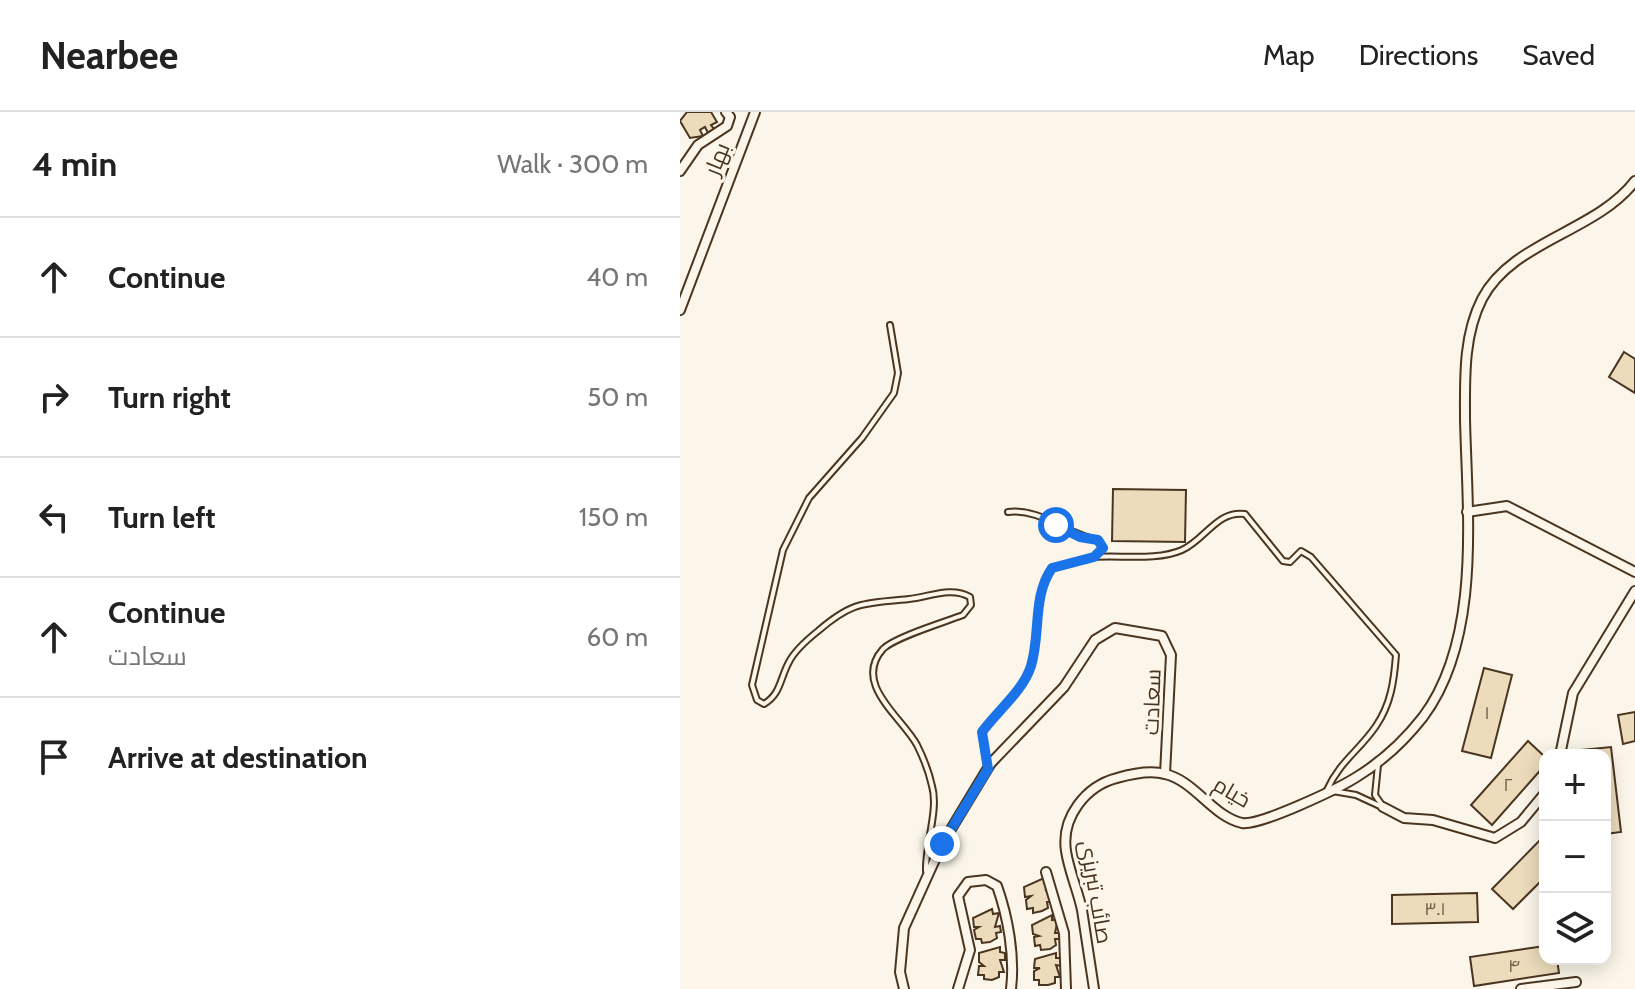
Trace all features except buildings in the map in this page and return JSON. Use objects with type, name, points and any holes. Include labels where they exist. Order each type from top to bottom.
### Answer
[{"type":"street","points":[[680,171],[698,145],[727,126],[730,117],[726,112]]},
{"type":"street","name":"بهار","points":[[680,310],[755,112]]},
{"type":"street","points":[[1327,790],[1355,778],[1379,760],[1423,717],[1446,678],[1463,611],[1467,512],[1466,359],[1474,317],[1483,297],[1495,280],[1514,264],[1608,207],[1635,181]]},
{"type":"street","points":[[1467,512],[1507,506],[1635,572]]},
{"type":"street","points":[[1561,749],[1573,693],[1635,591]]},
{"type":"street","name":"سعادت","points":[[904,989],[900,972],[904,928],[926,878],[988,769],[1064,687],[1095,640],[1115,628],[1162,636],[1171,655],[1165,774]]},
{"type":"street","name":"صائب تبریزی","points":[[1094,989],[1081,907],[1066,849],[1068,830],[1078,803],[1102,782],[1133,774],[1165,774]]},
{"type":"street","name":"خیام","points":[[1165,774],[1191,788],[1216,809],[1244,823],[1270,818],[1327,790]]},
{"type":"street","points":[[1383,807],[1404,818],[1433,820],[1495,838],[1521,822],[1539,800]]},
{"type":"street","points":[[1046,872],[1064,933],[1066,989]]},
{"type":"street","points":[[958,989],[970,950],[958,896],[968,882],[986,880],[997,886],[1002,900],[1012,958],[1011,989]]},
{"type":"street","points":[[1521,989],[1576,982]]},
{"type":"lane","points":[[890,325],[898,373],[894,393],[862,438],[809,498],[783,550],[752,685],[757,700],[764,704],[772,699],[789,662],[807,640],[843,609],[868,602],[911,599],[947,592],[970,597],[971,605],[963,615],[884,648],[874,666],[874,686],[917,744],[934,789],[933,819],[925,847],[926,878]]},
{"type":"lane","points":[[1008,512],[1033,512],[1080,537],[1098,540],[1103,548],[1094,557]]},
{"type":"lane","points":[[988,769],[982,732],[1019,689],[1031,665],[1042,582],[1052,568],[1094,557],[1171,555],[1187,548],[1220,519],[1234,512],[1245,514],[1283,561],[1290,562],[1301,551],[1311,557],[1396,655],[1394,689],[1376,726],[1337,768],[1327,790],[1356,795],[1383,807]]},
{"type":"lane","points":[[1379,760],[1375,795],[1383,807]]},
{"type":"route","points":[[942,844],[988,769],[982,732],[1000,707],[1019,689],[1031,665],[1042,582],[1052,568],[1094,557],[1103,548],[1098,540],[1080,537],[1056,525]]}]
